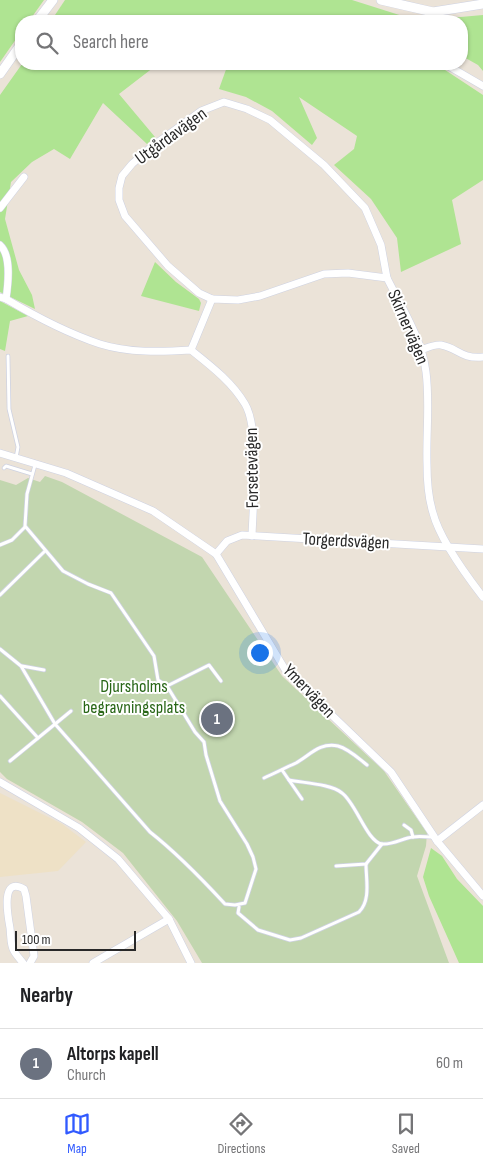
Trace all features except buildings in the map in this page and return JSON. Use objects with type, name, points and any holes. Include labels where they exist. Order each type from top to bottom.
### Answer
[{"type":"street","points":[[42,15],[53,0]]},
{"type":"street","points":[[381,0],[433,12],[483,4]]},
{"type":"street","points":[[430,15],[433,12]]},
{"type":"street","points":[[0,74],[15,53]]},
{"type":"street","points":[[455,70],[483,86]]},
{"type":"street","name":"Utgårdavägen","points":[[212,299],[199,293],[168,266],[125,216],[119,200],[119,188],[122,176],[150,148],[201,111],[224,102],[247,109],[270,120],[324,165],[365,208],[381,245],[387,278]]},
{"type":"street","points":[[0,208],[24,177]]},
{"type":"street","points":[[0,245],[4,248],[9,272],[3,298],[47,321],[99,344],[152,352],[191,350],[212,299]]},
{"type":"street","name":"Skirnervägen","points":[[212,299],[238,300],[260,296],[324,274],[348,273],[387,278],[421,350],[426,372],[426,464],[428,490],[433,514],[448,546],[467,577],[483,597]]},
{"type":"street","points":[[421,350],[441,345],[464,356],[473,358],[483,357]]},
{"type":"street","name":"Forsetevägen","points":[[191,350],[225,378],[245,403],[250,413],[254,442],[252,536]]},
{"type":"street","name":"Ymervägen","points":[[0,453],[66,474],[154,511],[216,554],[286,671],[392,772],[435,839],[483,896]]},
{"type":"street","name":"Torgerdsvägen","points":[[216,554],[227,540],[234,536],[242,535],[483,549]]},
{"type":"street","points":[[0,782],[78,828],[118,859],[169,918],[191,963]]},
{"type":"street","points":[[435,839],[483,805]]},
{"type":"street","points":[[23,963],[13,950],[6,899],[8,891],[16,887],[24,889],[26,896],[34,956],[30,963]]},
{"type":"street","points":[[93,963],[169,918]]},
{"type":"lane","points":[[8,356],[9,408],[18,447],[16,458]]},
{"type":"lane","points":[[0,649],[22,666],[55,724],[150,832],[174,851],[225,904],[245,903],[256,869],[254,857],[220,801],[204,742],[195,732],[167,686],[158,680],[154,656],[111,593],[63,571],[45,552],[26,526],[27,494],[35,464]]},
{"type":"lane","points":[[4,468],[6,466],[32,474]]},
{"type":"lane","points":[[0,545],[12,540],[26,526]]},
{"type":"lane","points":[[0,595],[45,552]]},
{"type":"lane","points":[[167,686],[209,665],[221,681]]},
{"type":"lane","points":[[22,666],[44,670]]},
{"type":"lane","points":[[0,696],[38,738]]},
{"type":"lane","points":[[10,762],[71,711]]},
{"type":"lane","points":[[264,778],[282,770],[320,747],[331,745],[346,749],[367,765]]},
{"type":"lane","points":[[282,770],[302,799]]},
{"type":"lane","points":[[290,780],[331,788],[342,793],[358,813],[375,841],[382,844],[413,837],[435,839]]},
{"type":"lane","points":[[404,825],[411,830],[413,837]]},
{"type":"lane","points":[[239,906],[238,913],[258,930],[290,940],[301,938],[359,912],[367,900],[366,864],[382,844]]},
{"type":"lane","points":[[336,866],[366,864]]},
{"type":"shaded area","points":[[0,793],[62,824],[86,842],[58,871],[0,877]]},
{"type":"green space","points":[[0,0],[44,0],[33,15],[15,15],[15,41],[0,62]]},
{"type":"green space","points":[[65,0],[352,0],[399,15],[55,15]]},
{"type":"green space","points":[[483,15],[483,71],[478,65],[468,59],[468,16]]},
{"type":"green space","points":[[18,70],[150,70],[119,94],[155,137],[147,144],[103,103],[70,159],[54,149],[32,162],[11,182],[5,219],[19,270],[32,295],[35,309],[0,292],[0,95]]},
{"type":"green space","points":[[226,70],[445,70],[483,95],[483,180],[452,200],[461,244],[401,272],[397,238],[371,199],[334,165],[354,149],[357,136],[299,97],[317,138],[312,145],[272,111],[246,97],[219,89]]},
{"type":"green space","points":[[155,262],[176,282],[199,299],[201,303],[199,311],[141,296]]},
{"type":"green space","points":[[0,301],[28,316],[10,321],[5,351],[0,349]]},
{"type":"green space","name":"Djursholms begravningsplats","points":[[45,476],[62,482],[202,557],[282,676],[384,771],[427,833],[426,846],[417,876],[449,963],[202,963],[177,921],[123,853],[82,822],[7,779],[0,772],[0,480],[16,485],[28,478],[40,482]]},
{"type":"green space","points":[[431,848],[442,856],[457,879],[483,906],[483,963],[459,963],[429,896],[423,877]]},
{"type":"place","name":"Altorps kapell","points":[[217,719]]}]
